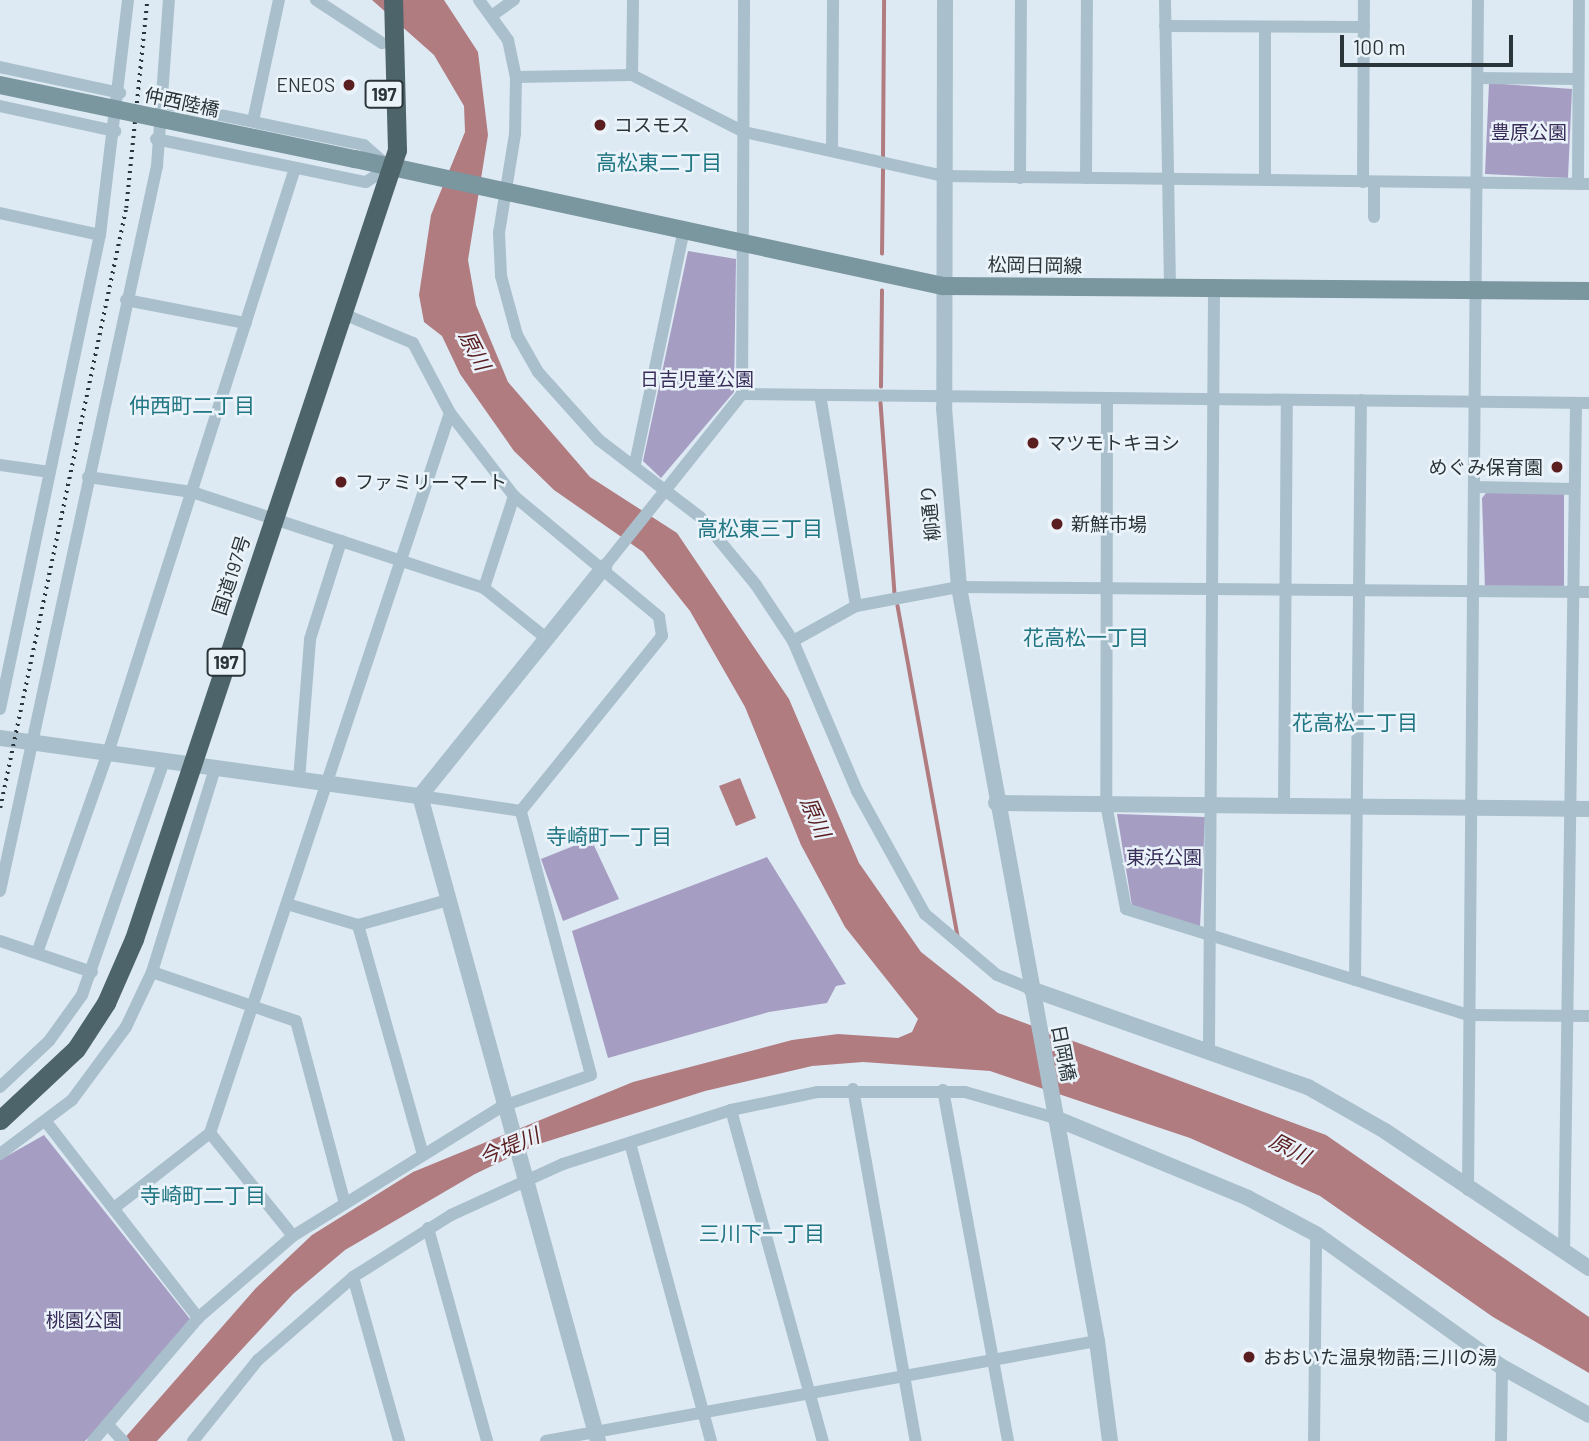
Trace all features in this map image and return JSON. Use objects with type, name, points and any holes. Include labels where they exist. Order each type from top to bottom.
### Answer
[{"type":"highway","name":"国道197号","points":[[0,1120],[61,1068],[106,1003],[192,765],[397,149],[382,0]]},
{"type":"highway","name":"国道197号","points":[[386,31],[393,0]]},
{"type":"main road","name":"仲西陸橋","points":[[0,85],[389,167]]},
{"type":"main road","name":"松岡日岡線","points":[[389,167],[943,286],[1589,291]]},
{"type":"street","points":[[0,709],[100,235],[120,93],[128,0]]},
{"type":"street","points":[[0,891],[157,166],[156,139],[169,0]]},
{"type":"street","points":[[253,121],[279,0]]},
{"type":"street","points":[[316,0],[386,31]]},
{"type":"street","points":[[479,0],[493,15],[516,77],[499,190],[499,253],[517,335],[564,402],[599,440],[635,464],[665,489],[726,547],[793,641],[857,791],[925,914],[997,975],[1031,989],[1209,1047],[1348,1109],[1589,1268]]},
{"type":"street","points":[[493,15],[514,0]]},
{"type":"street","points":[[632,75],[633,0]]},
{"type":"street","points":[[420,796],[742,394],[744,0]]},
{"type":"street","points":[[832,151],[833,0]]},
{"type":"street","name":"柳通り","points":[[945,0],[944,396],[959,587],[1036,1015]]},
{"type":"street","points":[[1020,178],[1021,0]]},
{"type":"street","points":[[1086,178],[1087,0]]},
{"type":"street","points":[[1165,0],[1170,288]]},
{"type":"street","points":[[1364,0],[1368,182],[1374,216]]},
{"type":"street","points":[[1468,1190],[1478,0]]},
{"type":"street","points":[[516,77],[632,75],[744,132],[944,176],[1583,184],[1578,79],[1578,0]]},
{"type":"street","points":[[1165,26],[1364,27]]},
{"type":"street","points":[[1265,27],[1265,180]]},
{"type":"street","points":[[0,68],[120,93]]},
{"type":"street","points":[[1478,78],[1578,79]]},
{"type":"street","points":[[156,139],[366,182],[389,167],[364,145],[159,102]]},
{"type":"street","points":[[0,106],[115,131]]},
{"type":"street","points":[[37,953],[108,753],[295,168]]},
{"type":"street","points":[[0,213],[100,235]]},
{"type":"street","points":[[635,464],[684,229]]},
{"type":"street","points":[[1209,1047],[1214,288]]},
{"type":"street","points":[[126,300],[246,323]]},
{"type":"street","points":[[341,313],[412,343],[450,413],[514,496],[609,560],[659,617],[662,636],[521,811]]},
{"type":"street","points":[[742,394],[1582,403],[1574,489],[1564,1253]]},
{"type":"street","points":[[820,395],[856,606]]},
{"type":"street","points":[[1107,398],[1106,804],[1126,909],[1469,1015],[1589,1016]]},
{"type":"street","points":[[1284,806],[1287,400]]},
{"type":"street","points":[[1354,980],[1361,400]]},
{"type":"street","points":[[114,1208],[210,1133],[450,413]]},
{"type":"street","points":[[0,465],[50,472]]},
{"type":"street","points":[[88,477],[192,492],[484,588],[546,638]]},
{"type":"street","points":[[1474,487],[1574,489]]},
{"type":"street","points":[[484,588],[514,496]]},
{"type":"street","points":[[299,780],[310,639],[341,541]]},
{"type":"street","points":[[793,641],[856,606],[959,587],[1589,593]]},
{"type":"street","points":[[0,738],[521,811]]},
{"type":"street","points":[[0,1087],[70,1016],[92,972],[164,761]]},
{"type":"street","points":[[0,1154],[47,1123],[102,1063],[152,972],[215,768]]},
{"type":"street","points":[[420,796],[503,1107],[597,1436]]},
{"type":"street","points":[[996,803],[1589,809]]},
{"type":"street","points":[[93,1441],[116,1434],[198,1318],[293,1236],[344,1199],[422,1151],[503,1107],[591,1075],[521,811]]},
{"type":"street","points":[[287,904],[358,925],[448,900]]},
{"type":"street","points":[[358,925],[422,1151]]},
{"type":"street","points":[[0,940],[92,972]]},
{"type":"street","points":[[152,972],[296,1021],[344,1199]]},
{"type":"street","name":"日岡橋","points":[[1036,1015],[1097,1341],[1110,1441]]},
{"type":"street","points":[[853,1089],[916,1441]]},
{"type":"street","points":[[193,1441],[258,1360],[353,1277],[428,1228],[524,1181],[630,1143],[731,1110],[853,1089],[943,1090],[1055,1118],[1248,1198],[1316,1234],[1502,1367],[1589,1415]]},
{"type":"street","points":[[943,1090],[1008,1441]]},
{"type":"street","points":[[731,1110],[823,1441]]},
{"type":"street","points":[[47,1123],[198,1318]]},
{"type":"street","points":[[210,1133],[293,1236]]},
{"type":"street","points":[[630,1143],[711,1441]]},
{"type":"street","points":[[428,1228],[487,1441]]},
{"type":"street","points":[[1314,1441],[1316,1234]]},
{"type":"street","points":[[353,1277],[400,1441]]},
{"type":"street","points":[[546,1441],[597,1436],[703,1413],[1097,1341]]},
{"type":"street","points":[[1501,1441],[1502,1367]]},
{"type":"green space","name":"豊原公園","points":[[1489,83],[1572,89],[1568,178],[1485,174]]},
{"type":"green space","name":"日吉児童公園","points":[[688,251],[736,259],[734,392],[661,478],[643,461]]},
{"type":"green space","points":[[1487,492],[1564,494],[1564,589],[1485,589],[1482,498]]},
{"type":"green space","name":"東浜公園","points":[[1117,814],[1205,817],[1200,927],[1132,906]]},
{"type":"green space","points":[[591,839],[619,899],[563,921],[541,859]]},
{"type":"green space","points":[[767,857],[846,984],[836,986],[827,1003],[769,1012],[608,1058],[572,931]]},
{"type":"green space","name":"桃園公園","points":[[44,1135],[190,1319],[127,1400],[85,1441],[0,1441],[0,1160]]},
{"type":"water","points":[[372,0],[444,0],[478,52],[488,135],[468,260],[476,305],[508,382],[590,477],[677,533],[789,699],[859,863],[921,952],[998,1013],[1326,1135],[1589,1317],[1589,1373],[1493,1317],[1320,1196],[1190,1138],[990,1071],[863,1062],[812,1066],[705,1091],[536,1145],[475,1174],[345,1250],[293,1294],[157,1441],[122,1441],[256,1288],[312,1235],[413,1172],[633,1082],[792,1040],[838,1034],[898,1038],[912,1032],[918,1019],[845,927],[801,845],[745,707],[690,611],[643,552],[554,490],[514,451],[460,374],[442,336],[424,322],[419,295],[431,215],[465,132],[464,106],[434,55]]},
{"type":"water","points":[[740,778],[756,818],[736,826],[719,786]]},
{"type":"waterway","points":[[883,158],[884,0]]},
{"type":"waterway","points":[[882,254],[883,170]]},
{"type":"waterway","points":[[881,387],[882,291]]},
{"type":"waterway","points":[[881,403],[895,592]]},
{"type":"waterway","points":[[898,606],[958,936]]},
{"type":"railway","points":[[0,808],[126,208],[147,0]]},
{"type":"place","name":"ENEOS","points":[[349,85]]},
{"type":"place","name":"コスモス","points":[[600,125]]},
{"type":"place","name":"マツモトキヨシ","points":[[1033,443]]},
{"type":"place","name":"めぐみ保育園","points":[[1557,467]]},
{"type":"place","name":"ファミリーマート","points":[[341,482]]},
{"type":"place","name":"新鮮市場","points":[[1057,524]]},
{"type":"place","name":"おおいた温泉物語;三川の湯","points":[[1249,1357]]},
{"type":"district","name":"高松東二丁目","points":[[659,162]]},
{"type":"district","name":"仲西町二丁目","points":[[192,405]]},
{"type":"district","name":"高松東三丁目","points":[[760,528]]},
{"type":"district","name":"花高松一丁目","points":[[1086,637]]},
{"type":"district","name":"花高松二丁目","points":[[1355,722]]},
{"type":"district","name":"寺崎町一丁目","points":[[609,836]]},
{"type":"district","name":"寺崎町二丁目","points":[[203,1195]]},
{"type":"district","name":"三川下一丁目","points":[[762,1233]]},
{"type":"water label","name":"原川","points":[[475,350]]},
{"type":"water label","name":"原川","points":[[816,817]]},
{"type":"water label","name":"今堤川","points":[[509,1146]]},
{"type":"water label","name":"原川","points":[[1290,1148]]}]
